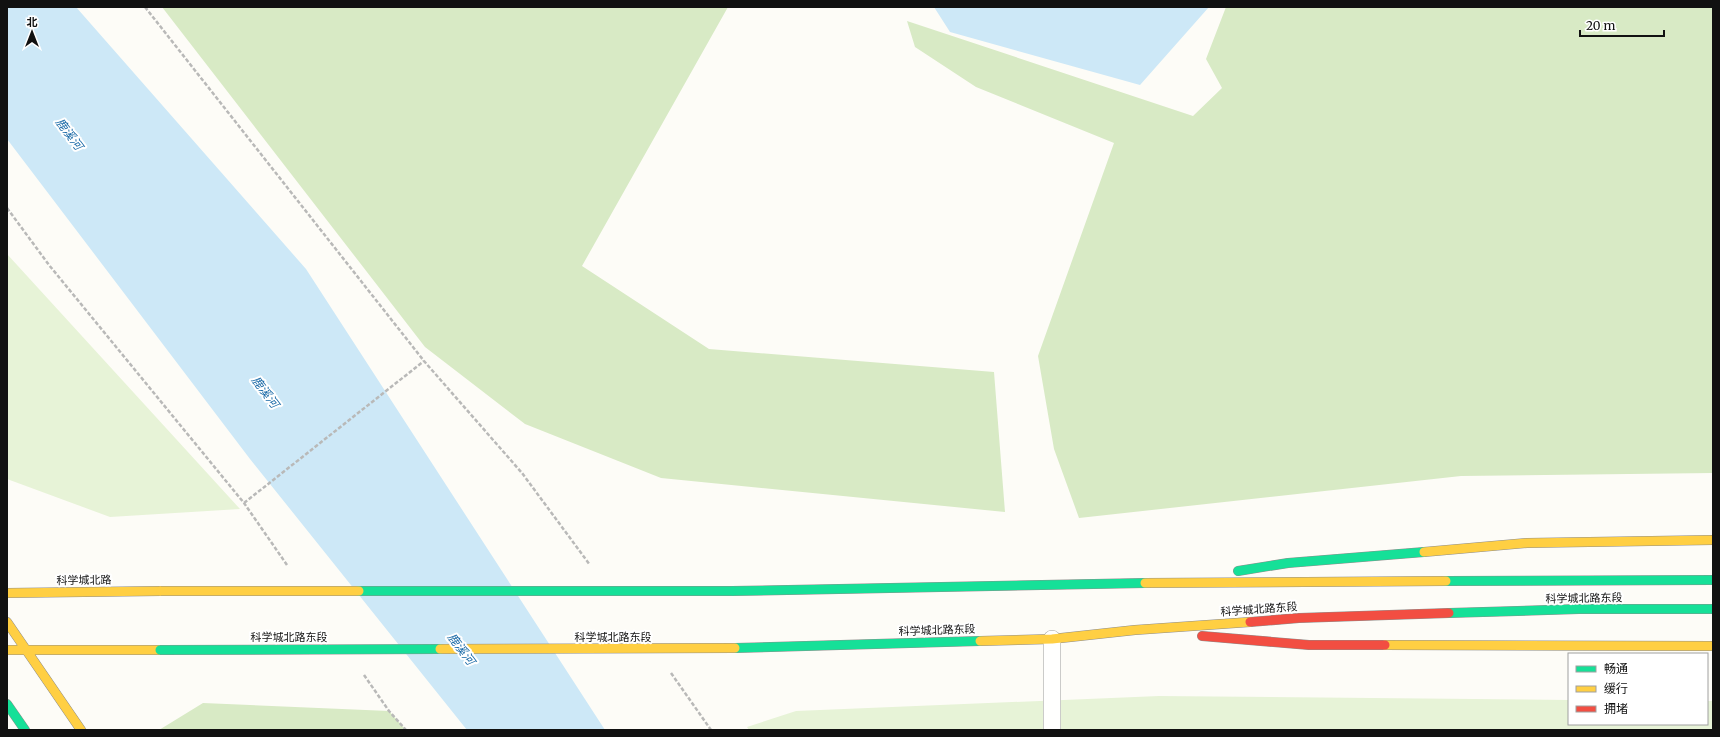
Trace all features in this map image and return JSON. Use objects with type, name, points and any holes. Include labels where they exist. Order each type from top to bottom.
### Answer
[{"type":"main road","points":[[1175,582],[1288,563],[1527,543],[1713,540]]},
{"type":"main road","name":"科学城北路东段","points":[[161,591],[732,591],[1175,582],[1713,580]]},
{"type":"main road","name":"科学城北路","points":[[7,594],[161,591]]},
{"type":"main road","name":"科学城北路东段","points":[[26,650],[735,648],[1052,638],[1135,630],[1299,618],[1579,609],[1713,609]]},
{"type":"main road","points":[[7,622],[81,730]]},
{"type":"main road","points":[[1135,630],[1310,645],[1713,646]]},
{"type":"main road","points":[[7,650],[26,650]]},
{"type":"main road","points":[[7,704],[25,730]]},
{"type":"lane","points":[[1052,638],[1052,730]]},
{"type":"path","points":[[146,7],[424,361],[522,473],[593,569]]},
{"type":"path","points":[[7,208],[49,264],[244,504],[289,568]]},
{"type":"path","points":[[244,504],[424,361]]},
{"type":"path","points":[[669,671],[711,730]]},
{"type":"path","points":[[362,672],[389,711],[406,730]]},
{"type":"green space","points":[[162,7],[728,7],[582,266],[709,349],[994,372],[1005,512],[661,478],[525,424],[425,347]]},
{"type":"green space","points":[[1226,7],[1713,7],[1713,473],[1461,476],[1079,518],[1054,449],[1038,356],[1114,143],[976,87],[915,47],[907,21],[1193,116],[1222,88],[1206,59]]},
{"type":"green space","points":[[7,254],[240,509],[110,517],[7,479]]},
{"type":"green space","points":[[1159,696],[1568,700],[1568,725],[1708,725],[1708,701],[1713,701],[1713,730],[749,730],[747,727],[796,711]]},
{"type":"green space","points":[[203,703],[389,711],[406,730],[159,730]]},
{"type":"water","name":"鹿溪河","points":[[7,7],[76,7],[306,269],[605,730],[467,730],[250,459],[7,139]]},
{"type":"water","points":[[934,7],[1209,7],[1140,85],[950,32]]},
{"type":"traffic: fast","points":[[1238,571],[1288,563],[1424,552]]},
{"type":"traffic: fast","points":[[1446,581],[1713,580]]},
{"type":"traffic: fast","points":[[732,591],[1145,583]]},
{"type":"traffic: fast","points":[[359,591],[732,591]]},
{"type":"traffic: fast","points":[[1449,613],[1579,609],[1713,609]]},
{"type":"traffic: fast","points":[[735,648],[980,641]]},
{"type":"traffic: fast","points":[[160,650],[440,649]]},
{"type":"traffic: fast","points":[[7,704],[25,730]]},
{"type":"traffic: slow","points":[[1424,552],[1527,543],[1713,540]]},
{"type":"traffic: slow","points":[[1145,583],[1446,581]]},
{"type":"traffic: slow","points":[[7,593],[161,591]]},
{"type":"traffic: slow","points":[[161,591],[359,591]]},
{"type":"traffic: slow","points":[[7,622],[81,730]]},
{"type":"traffic: slow","points":[[980,641],[1052,639],[1135,630],[1250,622]]},
{"type":"traffic: slow","points":[[1385,645],[1713,646]]},
{"type":"traffic: slow","points":[[440,649],[735,648]]},
{"type":"traffic: slow","points":[[7,650],[160,650]]},
{"type":"traffic: jam","points":[[1250,622],[1299,618],[1449,613]]},
{"type":"traffic: jam","points":[[1202,636],[1309,645],[1385,645]]}]
